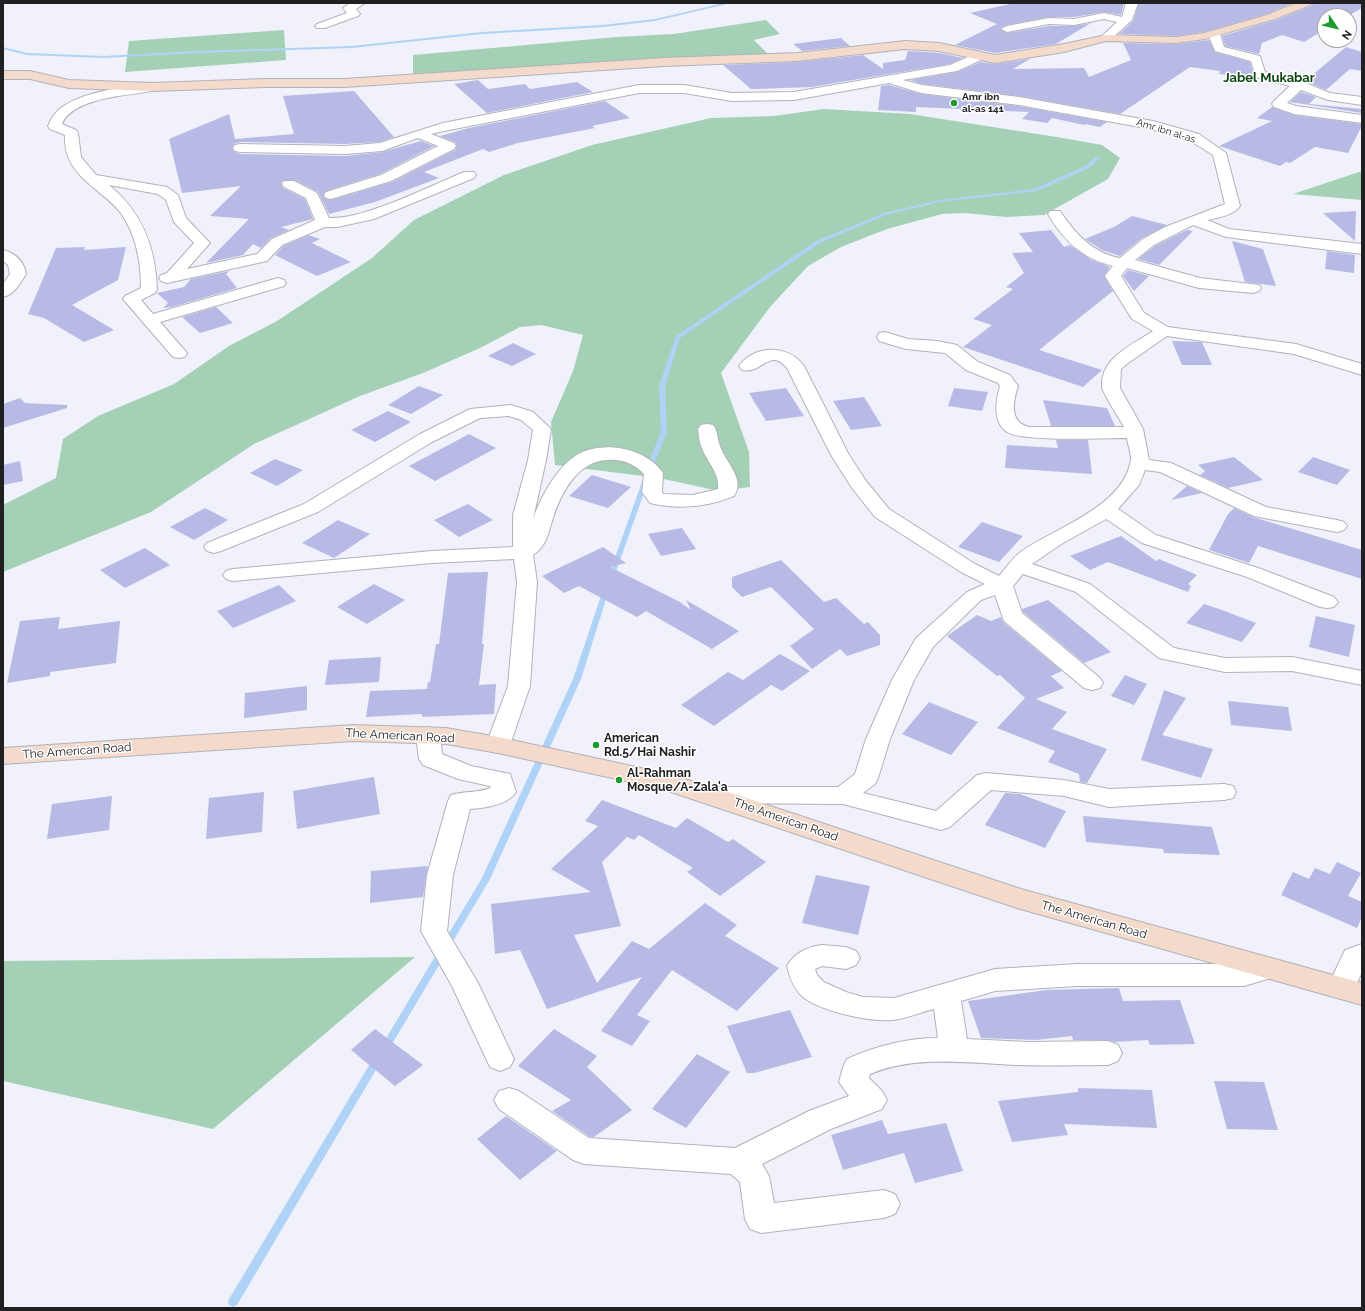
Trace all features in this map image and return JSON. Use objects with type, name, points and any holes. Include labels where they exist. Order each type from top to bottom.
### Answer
[{"type":"street","points":[[321,26],[354,14],[349,8],[359,3]]},
{"type":"street","points":[[1106,38],[1128,18],[1132,3]]},
{"type":"street","points":[[3,75],[30,75],[69,84],[153,86],[375,82],[664,62],[797,56],[905,45],[939,46],[996,59],[1014,57],[1106,38],[1176,40],[1214,34],[1271,17],[1306,3]]},
{"type":"street","points":[[1007,29],[1049,21],[1074,22],[1104,16],[1125,21]]},
{"type":"street","points":[[1214,34],[1219,49],[1256,59],[1260,74],[1299,85],[1328,96],[1362,101]]},
{"type":"street","points":[[240,148],[362,149],[382,147],[419,134],[518,111],[640,89],[670,88],[732,97],[757,98],[794,96],[953,68],[979,56]]},
{"type":"street","name":"Amr ibn al-as","points":[[891,80],[921,90],[999,98],[1113,117],[1153,125],[1194,137],[1219,153],[1233,206],[1221,212],[1193,220]]},
{"type":"street","points":[[1299,85],[1278,104],[1294,110],[1362,119]]},
{"type":"street","points":[[153,86],[93,99],[72,106],[61,112],[56,119],[55,126],[71,133],[75,159],[92,178],[118,201],[133,220],[145,245],[149,290],[132,299],[179,353]]},
{"type":"street","points":[[331,195],[386,178],[449,146],[419,134]]},
{"type":"street","points":[[149,283],[262,258],[276,242],[322,222],[337,223],[369,216],[469,175]]},
{"type":"street","points":[[92,178],[162,190],[173,198],[179,219],[202,243],[172,277]]},
{"type":"street","points":[[289,184],[312,196],[322,222]]},
{"type":"street","points":[[1055,214],[1064,229],[1081,246],[1096,255],[1199,283],[1253,288]]},
{"type":"street","points":[[1362,248],[1226,233],[1193,220],[1169,230],[1136,249],[1122,263],[1113,276],[1138,316],[1164,331],[1296,349],[1362,370]]},
{"type":"street","points":[[3,255],[10,258],[17,267],[18,274],[10,286],[3,292]]},
{"type":"street","points":[[149,320],[278,283]]},
{"type":"street","points":[[843,796],[866,778],[878,739],[903,680],[924,643],[951,615],[974,596],[1002,584],[1028,556],[1056,538],[1094,519],[1132,482],[1140,459],[1135,433],[1111,388],[1113,368],[1122,359],[1164,331]]},
{"type":"street","points":[[885,337],[906,344],[937,346],[951,349],[972,366],[1004,379],[1009,386],[1005,409],[1008,420],[1013,427],[1027,432],[1135,433]]},
{"type":"street","points":[[748,366],[767,355],[779,354],[789,358],[795,366],[840,455],[859,484],[882,513],[968,568],[1002,584],[1012,616],[1092,683]]},
{"type":"street","points":[[214,547],[311,508],[426,438],[476,413],[511,410],[527,416],[542,429],[537,460],[523,515],[523,553],[527,582],[519,686],[498,745]]},
{"type":"street","points":[[233,575],[350,566],[432,557],[523,553],[533,547],[538,538],[542,520],[569,470],[579,460],[593,454],[634,457],[643,462],[654,473],[652,492],[657,499],[672,502],[692,501],[715,497],[727,492],[729,485],[724,471],[711,447],[707,429]]},
{"type":"street","points":[[1138,464],[1164,467],[1261,512],[1337,526]]},
{"type":"street","points":[[1105,509],[1149,540],[1254,573],[1327,602]]},
{"type":"street","points":[[1019,566],[1083,588],[1167,653],[1225,665],[1292,664],[1362,678]]},
{"type":"street","name":"The American Road","points":[[3,756],[353,733],[446,736],[498,745],[664,781],[710,794],[1017,898],[1351,991]]},
{"type":"street","points":[[428,735],[431,759],[466,773],[501,780],[504,792],[483,800],[460,801],[440,875],[434,931],[464,983],[500,1059]]},
{"type":"street","points":[[710,794],[843,796],[941,821],[986,781],[1064,788],[1109,798],[1224,792]]},
{"type":"street","points":[[1351,991],[1354,957],[1362,954]]},
{"type":"street","points":[[846,958],[829,955],[811,957],[801,966],[804,980],[814,990],[839,1001],[863,1008],[894,1009],[996,980],[1077,975],[1244,975],[1267,968]]},
{"type":"street","points":[[946,994],[954,1049]]},
{"type":"street","points":[[509,1100],[584,1151],[738,1161],[820,1120],[872,1100],[854,1082],[856,1067],[869,1060],[902,1053],[954,1049],[1017,1053],[1108,1053]]},
{"type":"street","points":[[738,1161],[754,1176],[761,1219],[884,1204]]},
{"type":"green space","points":[[766,20],[780,34],[754,40],[768,54],[413,75],[413,55],[617,37],[674,34]]},
{"type":"green space","points":[[284,30],[286,60],[125,72],[129,41]]},
{"type":"green space","points":[[824,109],[910,114],[1063,138],[1102,145],[1120,158],[1108,179],[1044,215],[1006,217],[965,213],[942,214],[887,229],[841,247],[808,266],[770,307],[721,373],[749,452],[750,487],[719,491],[659,478],[555,465],[551,422],[573,371],[583,335],[541,325],[520,327],[480,348],[423,373],[360,396],[254,444],[151,512],[3,572],[3,505],[56,478],[63,439],[98,416],[174,384],[229,346],[277,321],[372,258],[414,220],[504,175],[592,145],[711,118],[774,116]]},
{"type":"green space","points":[[1362,171],[1362,200],[1293,194]]},
{"type":"green space","points":[[415,957],[213,1129],[3,1081],[3,961]]},
{"type":"building","points":[[1014,3],[1124,3],[1121,15],[1104,12],[1074,17],[1049,17],[1007,25],[1000,28],[1007,33],[1049,26],[1074,26],[1091,23],[1056,44],[995,53],[955,45],[997,24],[970,13]]},
{"type":"building","points":[[1139,3],[1292,3],[1267,14],[1204,32],[1176,36],[1119,34],[1133,21]]},
{"type":"building","points":[[1314,3],[1362,3],[1362,8],[1357,11],[1357,8],[1317,8],[1317,34],[1304,42],[1282,35],[1262,43],[1259,54],[1225,46],[1222,36],[1276,20],[1311,6]]},
{"type":"building","points":[[841,38],[850,46],[802,51],[793,44]]},
{"type":"building","points":[[1209,40],[1215,52],[1250,62],[1253,72],[1251,77],[1219,74],[1220,71],[1190,67],[1120,114],[1019,96],[922,84],[910,80],[957,72],[981,62],[995,64],[1030,59],[1013,69],[1084,68],[1089,77],[1131,60],[1123,43],[1176,44]]},
{"type":"building","points":[[1345,48],[1362,52],[1362,71],[1350,69],[1326,90],[1305,81]]},
{"type":"building","points":[[908,51],[940,53],[963,58],[950,64],[812,87],[756,89],[751,89],[723,65],[797,62],[863,55],[883,69],[883,63],[905,60]]},
{"type":"building","points":[[478,80],[488,89],[525,84],[530,89],[577,82],[593,92],[487,113],[454,84]]},
{"type":"building","points":[[889,85],[921,94],[1019,106],[1107,122],[1100,127],[1052,118],[1047,123],[1022,119],[1029,112],[916,107],[916,112],[878,110],[881,86]]},
{"type":"building","points":[[354,91],[394,137],[380,142],[345,144],[240,142],[234,144],[232,149],[240,154],[345,156],[382,152],[421,141],[434,146],[380,174],[326,191],[323,196],[326,199],[331,200],[392,182],[455,150],[457,147],[455,142],[440,136],[469,128],[605,101],[630,118],[592,126],[595,128],[518,143],[489,152],[483,149],[424,172],[439,178],[375,202],[329,214],[318,192],[295,180],[284,180],[281,183],[283,188],[305,199],[313,219],[281,227],[289,230],[271,238],[261,248],[253,244],[243,255],[206,263],[249,219],[210,216],[241,186],[182,193],[169,139],[229,114],[235,139],[294,134],[283,96]]},
{"type":"building","points":[[1301,92],[1316,97],[1309,104],[1362,109],[1362,113],[1290,102]]},
{"type":"building","points":[[1272,107],[1294,115],[1362,124],[1362,126],[1348,153],[1315,147],[1290,163],[1286,162],[1280,166],[1219,146],[1272,121],[1257,118]]},
{"type":"building","points":[[1356,211],[1355,241],[1323,213]]},
{"type":"building","points":[[1132,216],[1167,225],[1142,238],[1120,256],[1102,250],[1085,239],[1114,227]]},
{"type":"building","points":[[1051,230],[1064,247],[1070,245],[1092,260],[1110,267],[1104,276],[1113,291],[1039,350],[1102,370],[1083,387],[963,347],[992,325],[973,319],[1013,289],[1006,287],[1024,273],[1012,253],[1033,252],[1019,233]]},
{"type":"building","points":[[1187,230],[1193,231],[1159,265],[1138,259],[1155,246]]},
{"type":"building","points":[[309,235],[320,239],[312,243],[351,262],[317,276],[275,255],[283,246]]},
{"type":"building","points":[[1232,241],[1263,249],[1276,286],[1245,282]]},
{"type":"building","points":[[85,247],[84,250],[126,247],[118,280],[72,305],[114,330],[84,342],[44,318],[28,314],[56,248]]},
{"type":"building","points":[[1327,251],[1355,255],[1354,273],[1325,269]]},
{"type":"building","points":[[1128,270],[1149,276],[1134,291],[1123,276]]},
{"type":"building","points":[[229,271],[226,274],[237,288],[172,307],[163,308],[168,303],[157,293],[184,287],[191,279]]},
{"type":"building","points":[[216,307],[233,323],[200,333],[182,317]]},
{"type":"building","points":[[1172,341],[1202,342],[1212,365],[1182,365]]},
{"type":"building","points":[[513,343],[536,354],[512,366],[488,356]]},
{"type":"building","points":[[419,386],[443,395],[411,414],[388,405]]},
{"type":"building","points":[[786,388],[804,416],[766,421],[749,393]]},
{"type":"building","points":[[954,388],[988,392],[982,411],[948,406]]},
{"type":"building","points":[[864,397],[882,426],[851,430],[833,401]]},
{"type":"building","points":[[20,398],[25,403],[67,405],[67,408],[3,428],[3,404]]},
{"type":"building","points":[[1043,400],[1107,408],[1115,426],[1051,426]]},
{"type":"building","points":[[388,411],[411,422],[375,442],[351,430]]},
{"type":"building","points":[[469,434],[496,448],[435,481],[409,466]]},
{"type":"building","points":[[1056,440],[1088,440],[1092,474],[1005,468],[1007,445],[1058,448]]},
{"type":"building","points":[[1234,457],[1263,480],[1228,488],[1200,475],[1205,471],[1198,465]]},
{"type":"building","points":[[1313,457],[1350,470],[1337,485],[1298,472]]},
{"type":"building","points":[[275,459],[303,470],[277,486],[250,473]]},
{"type":"building","points":[[20,461],[23,481],[3,485],[3,465]]},
{"type":"building","points":[[592,475],[631,487],[608,508],[569,496]]},
{"type":"building","points":[[1187,486],[1202,493],[1171,500]]},
{"type":"building","points":[[468,504],[493,520],[459,537],[434,520]]},
{"type":"building","points":[[205,508],[228,520],[194,540],[170,527]]},
{"type":"building","points":[[1234,508],[1253,517],[1362,550],[1362,579],[1258,546],[1249,563],[1209,550],[1228,514]]},
{"type":"building","points":[[338,520],[370,534],[334,558],[302,543]]},
{"type":"building","points":[[982,522],[1023,536],[999,562],[958,547]]},
{"type":"building","points":[[682,528],[696,549],[661,556],[648,534]]},
{"type":"building","points":[[1121,536],[1156,561],[1159,559],[1197,575],[1188,584],[1191,586],[1188,592],[1108,562],[1090,570],[1070,556]]},
{"type":"building","points":[[603,547],[626,563],[610,567],[680,602],[691,610],[686,600],[739,631],[712,649],[646,611],[637,617],[579,586],[564,593],[542,576]]},
{"type":"building","points":[[145,548],[170,565],[125,588],[100,570]]},
{"type":"building","points":[[781,560],[824,602],[836,598],[864,624],[868,622],[880,635],[880,645],[847,656],[840,649],[812,669],[790,646],[814,629],[771,587],[742,597],[732,587],[732,577]]},
{"type":"building","points":[[488,572],[482,644],[484,644],[479,685],[496,684],[494,714],[422,717],[422,714],[366,717],[370,691],[427,689],[428,682],[430,682],[436,644],[439,644],[448,573]]},
{"type":"building","points":[[374,584],[405,600],[367,624],[337,607]]},
{"type":"building","points":[[279,585],[296,601],[233,628],[217,611]]},
{"type":"building","points":[[1048,600],[1111,652],[1084,663],[1023,612],[1022,609]]},
{"type":"building","points":[[1204,604],[1256,623],[1242,642],[1186,623]]},
{"type":"building","points":[[977,615],[991,621],[1001,617],[1003,622],[1062,671],[1051,676],[1064,688],[1036,699],[1067,712],[1052,729],[1107,749],[1087,783],[1080,782],[1079,774],[1048,762],[1055,751],[997,728],[1025,698],[1000,675],[997,676],[947,636]]},
{"type":"building","points":[[1316,616],[1355,625],[1349,657],[1309,647]]},
{"type":"building","points":[[60,617],[58,629],[120,621],[116,663],[50,672],[50,676],[7,683],[20,621]]},
{"type":"building","points":[[780,654],[810,671],[782,691],[771,685],[714,726],[681,705],[728,672],[743,680]]},
{"type":"building","points":[[381,657],[379,682],[325,685],[329,660]]},
{"type":"building","points":[[1125,675],[1147,684],[1134,705],[1111,696]]},
{"type":"building","points":[[307,686],[307,710],[244,718],[245,693]]},
{"type":"building","points":[[1164,690],[1186,698],[1162,735],[1213,749],[1201,778],[1141,760]]},
{"type":"building","points":[[1228,701],[1288,707],[1292,731],[1231,725]]},
{"type":"building","points":[[929,702],[978,722],[951,755],[902,734]]},
{"type":"building","points":[[374,777],[380,814],[297,829],[293,791]]},
{"type":"building","points":[[264,792],[262,832],[206,839],[209,798]]},
{"type":"building","points":[[1005,793],[1020,794],[1066,811],[1045,848],[985,825]]},
{"type":"building","points":[[112,796],[109,830],[47,839],[52,804]]},
{"type":"building","points":[[602,800],[676,828],[687,818],[728,842],[733,839],[766,862],[720,896],[687,872],[693,868],[639,835],[634,840],[627,837],[602,862],[621,926],[574,935],[597,983],[632,941],[649,949],[705,903],[737,925],[725,936],[779,968],[737,1011],[672,970],[637,1015],[650,1021],[632,1046],[601,1031],[642,977],[547,1009],[520,950],[495,954],[491,904],[591,892],[551,869],[598,826],[585,821]]},
{"type":"building","points":[[1083,816],[1212,827],[1220,855],[1164,853],[1163,849],[1086,842]]},
{"type":"building","points":[[1337,862],[1361,873],[1348,896],[1362,902],[1362,917],[1357,928],[1281,895],[1293,872],[1309,879],[1315,868],[1330,874]]},
{"type":"building","points":[[428,866],[423,897],[370,903],[371,871]]},
{"type":"building","points":[[816,875],[870,886],[858,935],[802,923]]},
{"type":"building","points":[[1119,988],[1123,1001],[1180,1000],[1195,1044],[1150,1045],[1148,1040],[1114,1042],[1108,1040],[1073,1040],[1072,1036],[1036,1040],[981,1038],[968,1001],[1046,990]]},
{"type":"building","points":[[790,1010],[812,1057],[754,1073],[747,1073],[727,1026]]},
{"type":"building","points":[[375,1029],[423,1065],[395,1086],[351,1050]]},
{"type":"building","points":[[554,1029],[597,1056],[587,1067],[632,1110],[594,1137],[590,1137],[552,1111],[571,1100],[518,1066]]},
{"type":"building","points":[[697,1054],[730,1072],[686,1128],[652,1109]]},
{"type":"building","points":[[1214,1081],[1264,1082],[1278,1130],[1227,1129]]},
{"type":"building","points":[[1078,1088],[1152,1090],[1157,1128],[1064,1124],[1068,1135],[1012,1142],[998,1101],[1078,1092]]},
{"type":"building","points":[[506,1116],[557,1151],[520,1180],[477,1139]]},
{"type":"building","points":[[882,1120],[888,1134],[946,1123],[963,1171],[915,1183],[904,1153],[843,1170],[831,1135]]},
{"type":"waterway","points":[[3,48],[27,54],[104,57],[197,52],[352,47],[482,33],[603,26],[655,20],[729,3]]},
{"type":"waterway","points":[[649,469],[664,432],[662,386],[678,337],[818,242],[884,214],[940,201],[1035,190],[1087,167],[1098,158]]},
{"type":"waterway","points":[[611,577],[646,479]]},
{"type":"waterway","points":[[385,1048],[486,879],[577,679],[606,590]]},
{"type":"waterway","points":[[233,1302],[377,1060]]},
{"type":"place","name":"Amr ibn al-as 141","points":[[954,103]]},
{"type":"place","name":"American Rd.5/Hai Nashir","points":[[596,745]]},
{"type":"place","name":"Al-Rahman Mosque/A-Zala'a","points":[[619,780]]},
{"type":"district","name":"Jabel Mukabar","points":[[1269,78]]}]
